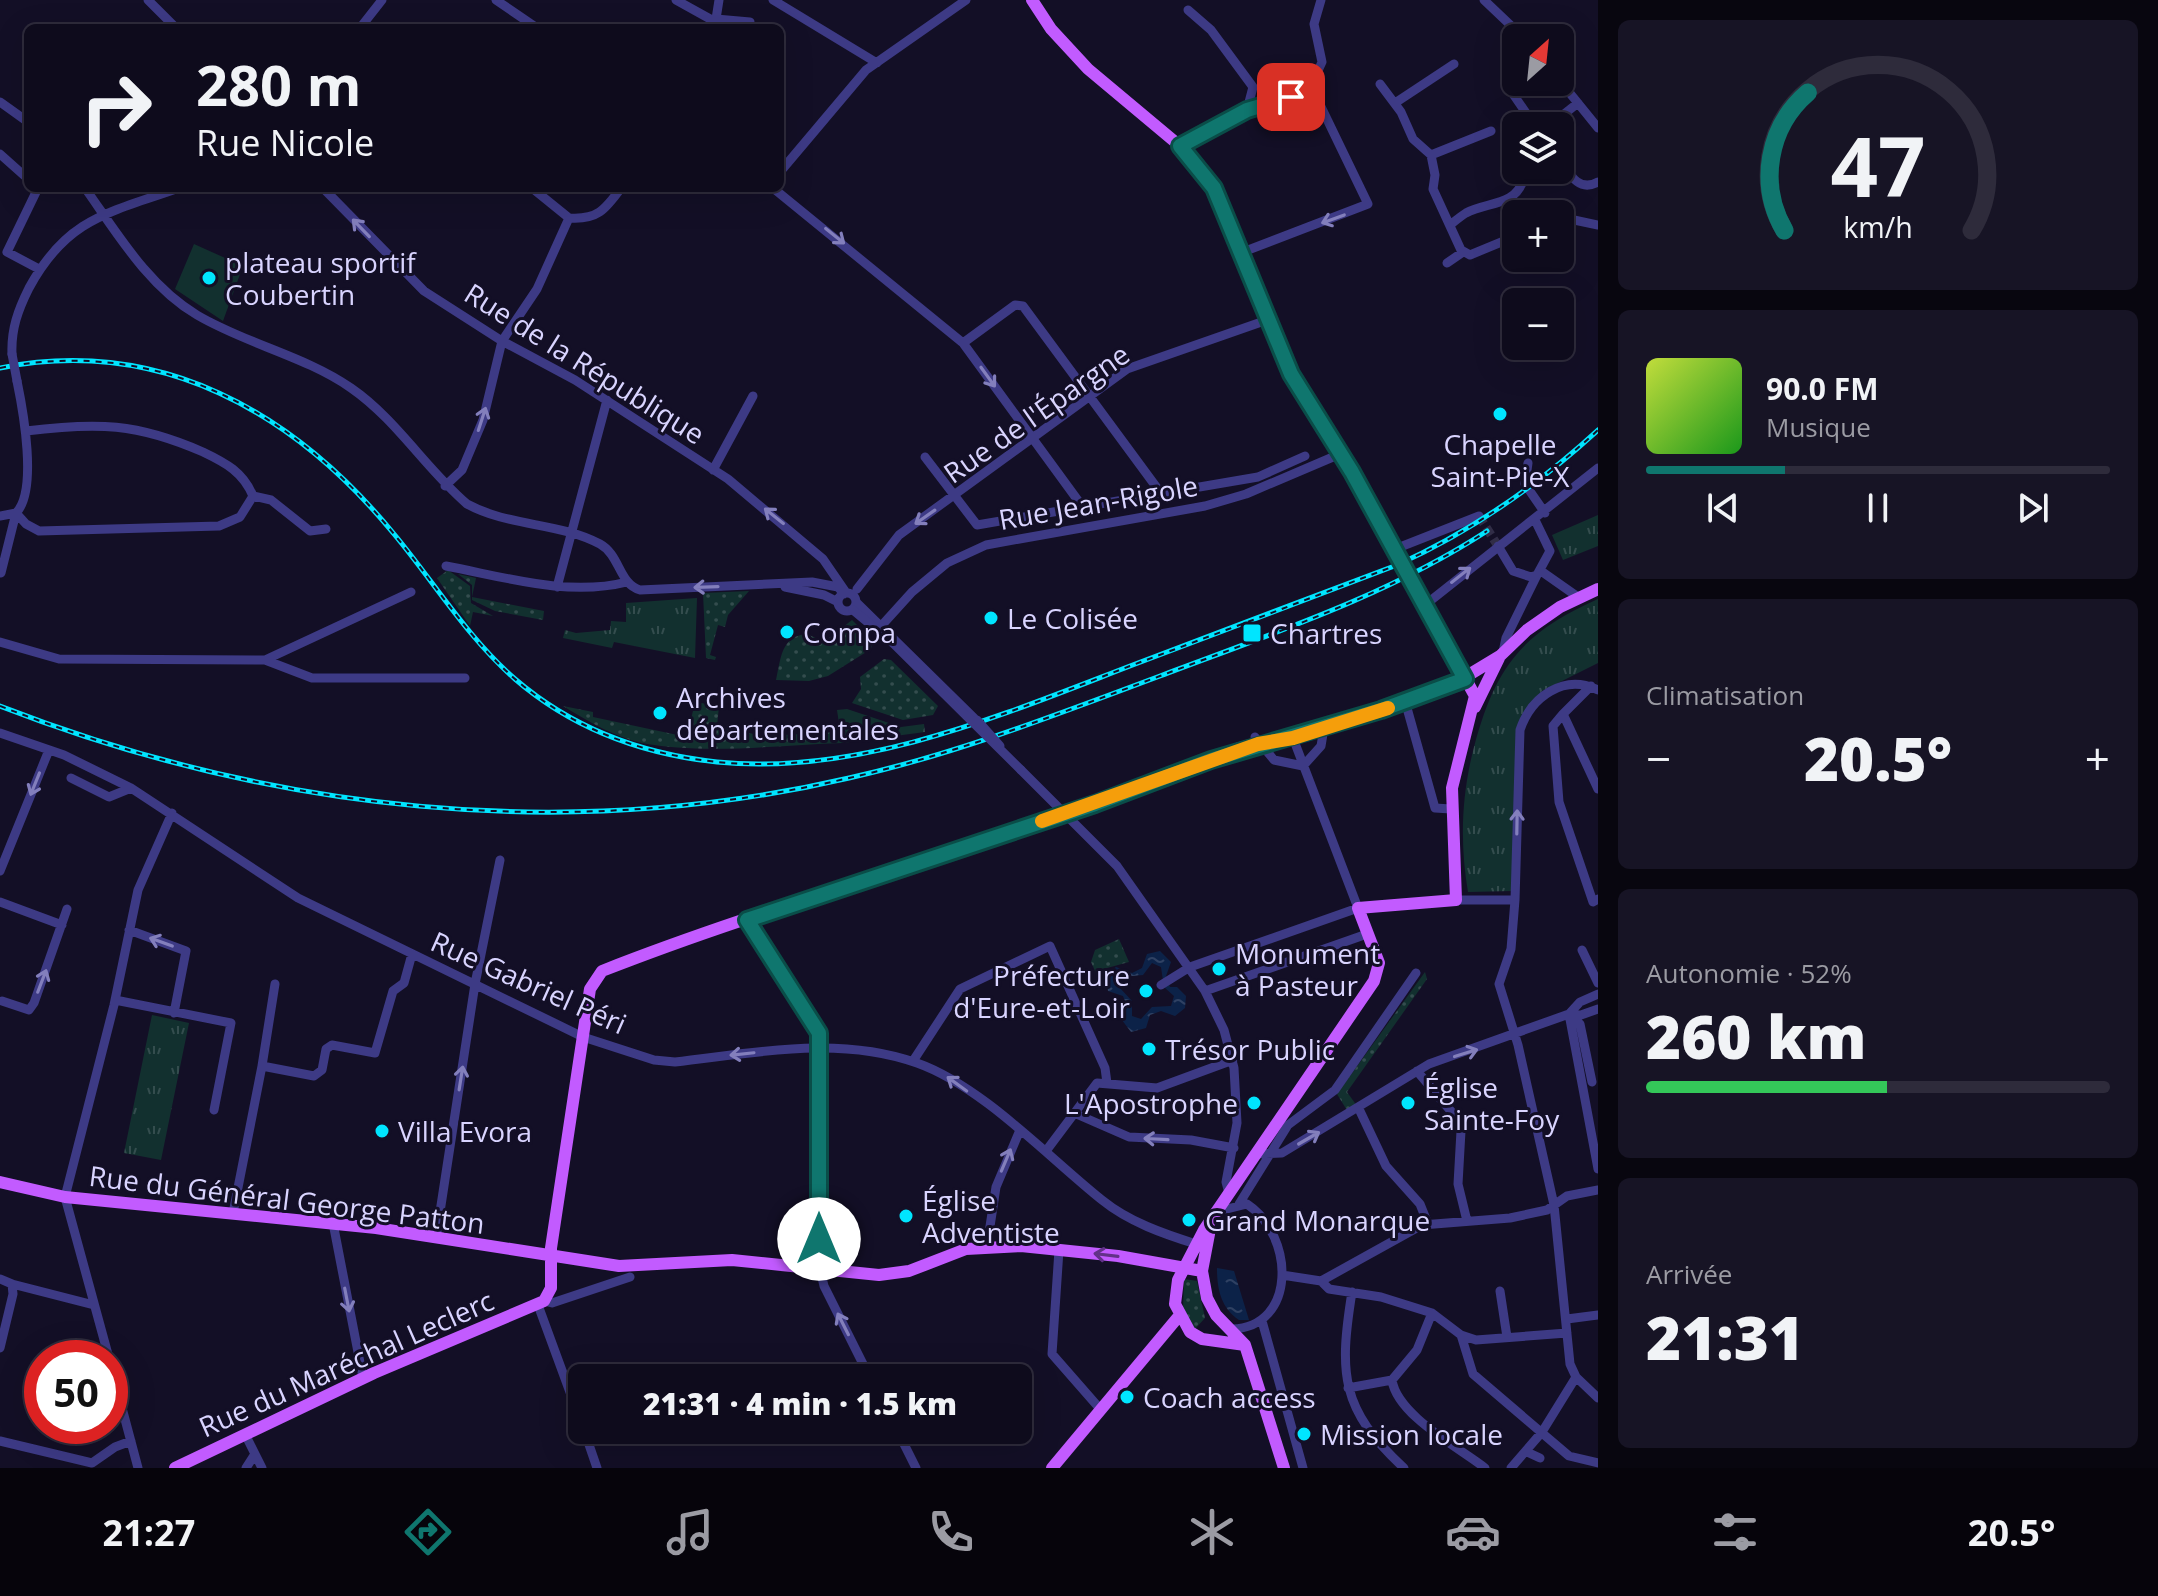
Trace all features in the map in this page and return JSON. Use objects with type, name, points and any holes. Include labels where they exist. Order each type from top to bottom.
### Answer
[{"type":"main road","points":[[1032,0],[1051,29],[1088,69],[1180,146],[1214,188],[1291,374],[1395,549],[1475,696],[1452,788],[1456,900],[1358,908],[1379,963],[1374,981],[1261,1155],[1229,1193],[1184,1267],[1176,1293],[1179,1316],[1190,1332],[1202,1339],[1245,1345]]},
{"type":"main road","points":[[552,1281],[550,1257],[590,989],[602,971],[1063,814],[1256,741],[1293,738],[1465,679],[1502,654],[1527,630],[1578,597],[1598,589]]},
{"type":"main road","points":[[1473,709],[1502,654]]},
{"type":"main road","points":[[747,920],[816,1028],[820,1046],[820,1269]]},
{"type":"main road","points":[[0,1182],[65,1197]]},
{"type":"main road","name":"Rue du Général George Patton","points":[[65,1197],[333,1223],[619,1266],[732,1260],[879,1275],[909,1271],[966,1249],[987,1246],[1059,1250],[1202,1271]]},
{"type":"main road","points":[[1212,1223],[1202,1271],[1207,1298],[1220,1320],[1245,1345],[1284,1468]]},
{"type":"main road","points":[[541,1303],[568,1260]]},
{"type":"main road","name":"Rue du Maréchal Leclerc","points":[[175,1468],[363,1378],[541,1303]]},
{"type":"main road","points":[[1052,1468],[1179,1316]]},
{"type":"main road","points":[[1202,1339],[1220,1320]]},
{"type":"street","points":[[148,0],[172,24]]},
{"type":"street","points":[[363,24],[382,0]]},
{"type":"street","points":[[496,0],[531,24]]},
{"type":"street","points":[[676,0],[703,17],[750,22]]},
{"type":"street","points":[[716,19],[719,0]]},
{"type":"street","points":[[773,0],[877,63]]},
{"type":"street","points":[[784,168],[877,63],[966,0]]},
{"type":"street","points":[[1180,146],[1247,110],[1298,95],[1311,86],[1322,62],[1314,24],[1321,0]]},
{"type":"street","points":[[1484,0],[1509,24]]},
{"type":"street","points":[[1188,10],[1211,30],[1253,87],[1247,110]]},
{"type":"street","points":[[1395,103],[1454,64]]},
{"type":"street","points":[[1380,84],[1395,103],[1413,139],[1431,155],[1435,175],[1433,189],[1442,216],[1464,253],[1470,255],[1502,242]]},
{"type":"street","points":[[1243,252],[1368,204],[1311,86]]},
{"type":"street","points":[[1572,96],[1598,128]]},
{"type":"street","points":[[1567,112],[1578,103]]},
{"type":"street","points":[[1,104],[24,119]]},
{"type":"street","points":[[1431,155],[1491,131]]},
{"type":"street","points":[[0,154],[24,175]]},
{"type":"street","points":[[1574,181],[1584,185],[1598,182]]},
{"type":"street","points":[[1450,225],[1469,211],[1504,201],[1519,190],[1521,184]]},
{"type":"street","points":[[36,192],[7,252],[39,269]]},
{"type":"street","points":[[88,192],[146,271],[175,298],[223,328],[314,368],[355,391],[445,486],[467,504],[489,515],[573,534],[603,545],[615,557],[627,582],[640,590],[812,582],[838,587],[883,624],[1021,770]]},
{"type":"street","points":[[1,573],[16,513],[25,499],[26,431],[12,354],[12,330],[20,306],[39,269],[73,230],[168,192]]},
{"type":"street","name":"Rue de la République","points":[[327,192],[424,291],[502,341],[607,400],[713,470],[789,529],[830,570],[850,597]]},
{"type":"street","points":[[537,192],[569,218],[586,219],[601,214],[618,192]]},
{"type":"street","points":[[778,192],[939,320],[963,343],[1082,506]]},
{"type":"street","points":[[445,486],[462,470],[483,420],[502,341],[537,289],[569,218]]},
{"type":"street","points":[[1574,220],[1598,225]]},
{"type":"street","points":[[1447,263],[1464,253]]},
{"type":"street","points":[[963,343],[1015,305],[1023,306],[1160,492]]},
{"type":"street","name":"Rue de l'Épargne","points":[[850,597],[899,535],[1127,369],[1270,319]]},
{"type":"street","points":[[713,470],[753,396]]},
{"type":"street","points":[[557,587],[607,400]]},
{"type":"street","points":[[26,431],[100,425],[161,434],[223,461],[243,475],[253,496]]},
{"type":"street","name":"Rue Jean-Rigole","points":[[883,624],[912,592],[947,563],[986,545],[1205,506],[1246,494],[1340,454]]},
{"type":"street","points":[[925,457],[977,525],[1258,477],[1305,456]]},
{"type":"street","points":[[1528,463],[1525,484],[1545,513]]},
{"type":"street","points":[[1425,605],[1598,468]]},
{"type":"street","points":[[16,513],[26,524],[39,531],[219,526],[240,517],[253,496]]},
{"type":"street","points":[[253,496],[271,500],[310,531],[326,529]]},
{"type":"street","points":[[0,516],[16,513]]},
{"type":"street","points":[[1395,549],[1479,516]]},
{"type":"street","points":[[1502,654],[1506,638],[1550,551],[1535,520]]},
{"type":"street","points":[[1498,546],[1513,571],[1531,577],[1539,573]]},
{"type":"street","points":[[446,566],[557,587],[605,587],[627,582]]},
{"type":"street","points":[[1539,573],[1578,597]]},
{"type":"street","points":[[265,660],[411,592]]},
{"type":"street","points":[[850,597],[1117,866],[1190,967],[1224,1030],[1233,1060],[1236,1110],[1234,1148],[1226,1182],[1229,1193]]},
{"type":"street","points":[[0,642],[70,660],[265,660],[312,678],[465,678]]},
{"type":"street","points":[[1595,688],[1577,682],[1547,693],[1531,707],[1520,730],[1511,949],[1503,963],[1499,984],[1515,1035],[1554,1205],[1570,1364],[1576,1377],[1598,1398]]},
{"type":"street","points":[[1595,688],[1553,726],[1559,802],[1593,902],[1598,899]]},
{"type":"street","points":[[1407,708],[1435,808],[1451,809]]},
{"type":"street","points":[[1563,714],[1598,789]]},
{"type":"street","points":[[1303,766],[1321,746],[1324,728]]},
{"type":"street","name":"Rue Gabriel Péri","points":[[0,733],[49,750],[131,788],[298,898],[583,1037],[654,1060],[675,1062],[820,1046],[853,1048],[913,1061],[940,1072],[1020,1130],[1112,1207],[1156,1231],[1196,1244]]},
{"type":"street","points":[[1164,983],[1190,967],[1358,908],[1293,738]]},
{"type":"street","points":[[1256,741],[1274,760],[1303,766]]},
{"type":"street","points":[[0,871],[4,852],[49,750]]},
{"type":"street","points":[[71,778],[109,797],[131,788]]},
{"type":"street","points":[[104,1340],[65,1197],[115,1000],[138,890],[172,813]]},
{"type":"street","points":[[436,1238],[475,984],[500,860]]},
{"type":"street","points":[[1456,900],[1515,900]]},
{"type":"street","points":[[0,902],[62,925]]},
{"type":"street","points":[[1,1003],[29,1010],[67,909]]},
{"type":"street","points":[[129,930],[186,951],[174,1013]]},
{"type":"street","points":[[1205,991],[1367,934]]},
{"type":"street","points":[[913,1061],[960,989],[1050,946],[1105,1068],[1107,1083]]},
{"type":"street","points":[[1582,950],[1598,983]]},
{"type":"street","points":[[262,1066],[314,1076],[322,1070],[326,1049],[332,1045],[375,1053],[379,1049],[393,991],[404,983],[412,954]]},
{"type":"street","points":[[1239,1204],[1261,1155],[1288,1125],[1335,1090],[1416,973]]},
{"type":"street","points":[[233,1213],[275,984]]},
{"type":"street","points":[[1569,1014],[1580,1002],[1598,994]]},
{"type":"street","points":[[115,1000],[231,1023],[214,1110]]},
{"type":"street","points":[[1261,1155],[1282,1153],[1417,1071],[1569,1014],[1581,1015],[1598,1009]]},
{"type":"street","points":[[1569,1014],[1580,1024],[1595,1081],[1580,1084]]},
{"type":"street","points":[[1569,1014],[1598,1169]]},
{"type":"street","points":[[1046,1151],[1093,1085],[1107,1083],[1157,1088],[1233,1060]]},
{"type":"street","points":[[1417,1071],[1455,1116],[1461,1131],[1458,1184],[1467,1221]]},
{"type":"street","points":[[1359,1109],[1386,1166],[1420,1204],[1428,1224]]},
{"type":"street","points":[[1074,1113],[1129,1137],[1191,1140],[1234,1148]]},
{"type":"street","points":[[1587,1121],[1598,1120]]},
{"type":"street","points":[[987,1246],[996,1187],[1020,1130]]},
{"type":"street","points":[[1321,1281],[1428,1224],[1510,1218],[1554,1205],[1567,1196],[1598,1190]]},
{"type":"street","points":[[1219,1211],[1247,1204],[1263,1215],[1276,1233],[1282,1275],[1275,1300],[1262,1321],[1252,1328],[1232,1329]]},
{"type":"street","points":[[333,1223],[363,1378]]},
{"type":"street","points":[[1059,1250],[1052,1354],[1101,1410]]},
{"type":"street","points":[[820,1269],[824,1286],[863,1364]]},
{"type":"street","points":[[1282,1275],[1321,1281],[1329,1289],[1381,1297],[1432,1313],[1463,1340],[1473,1374],[1569,1456],[1596,1465]]},
{"type":"street","points":[[568,1383],[541,1303],[552,1303],[630,1277]]},
{"type":"street","points":[[0,1279],[94,1305]]},
{"type":"street","points":[[0,1348],[13,1294],[12,1284]]},
{"type":"street","points":[[1500,1291],[1507,1337]]},
{"type":"street","points":[[1352,1292],[1342,1357],[1348,1388],[1382,1446],[1404,1468]]},
{"type":"street","points":[[1348,1388],[1392,1380],[1417,1350],[1432,1313]]},
{"type":"street","points":[[1567,1319],[1598,1315]]},
{"type":"street","points":[[1262,1321],[1303,1468]]},
{"type":"street","points":[[1463,1340],[1567,1333]]},
{"type":"street","points":[[1511,1468],[1542,1432],[1576,1377]]},
{"type":"street","points":[[1392,1380],[1400,1401],[1419,1420],[1485,1468]]},
{"type":"street","points":[[128,1430],[138,1468]]},
{"type":"street","points":[[245,1434],[262,1468]]},
{"type":"street","points":[[0,1441],[92,1463],[115,1447],[131,1441]]},
{"type":"street","points":[[589,1444],[597,1468]]},
{"type":"street","points":[[904,1444],[916,1468]]},
{"type":"street","points":[[1527,1452],[1540,1458]]},
{"type":"street","points":[[246,1468],[255,1454]]},
{"type":"green space","name":"plateau sportif Coubertin","points":[[194,244],[243,266],[223,321],[175,289]]},
{"type":"green space","points":[[1598,515],[1598,546],[1563,560],[1552,535]]},
{"type":"green space","points":[[448,570],[470,586],[471,603],[493,616],[473,612],[470,626],[437,578]]},
{"type":"green space","points":[[458,574],[476,578],[472,597],[472,585]]},
{"type":"green space","points":[[749,591],[728,615],[725,627],[718,625],[710,655],[716,657],[715,660],[706,658],[703,593]]},
{"type":"green space","points":[[472,597],[544,611],[543,620],[495,611],[472,600]]},
{"type":"green space","points":[[697,598],[695,658],[614,642],[612,648],[563,638],[565,630],[576,633],[610,630],[611,621],[626,622],[626,603]]},
{"type":"green space","points":[[1598,599],[1598,663],[1542,691],[1525,712],[1512,891],[1468,892],[1463,838],[1464,802],[1474,747],[1491,695],[1502,674],[1530,640],[1549,625]]},
{"type":"green space","points":[[852,620],[873,641],[871,649],[828,676],[809,681],[776,680],[781,656],[792,639],[807,634],[824,642]]},
{"type":"green space","points":[[884,659],[891,660],[938,706],[933,715],[903,720],[852,703],[861,689],[860,677]]},
{"type":"green space","points":[[695,702],[719,706],[717,726],[763,736],[840,732],[842,743],[716,749],[666,747],[621,737],[563,706],[593,712],[593,717],[687,737]]},
{"type":"green space","points":[[847,709],[901,727],[924,724],[925,732],[842,743],[837,710]]},
{"type":"green space","points":[[1119,939],[1129,962],[1107,968],[1102,986],[1091,962],[1095,950]]},
{"type":"green space","points":[[1425,972],[1427,979],[1347,1092],[1357,1106],[1348,1112],[1337,1094]]},
{"type":"green space","points":[[152,1015],[189,1023],[161,1160],[124,1153]]},
{"type":"green space","points":[[1184,1279],[1197,1281],[1205,1318],[1195,1329],[1183,1310]]},
{"type":"water","points":[[1160,951],[1171,962],[1166,976],[1170,987],[1177,987],[1186,996],[1185,1008],[1175,1016],[1161,1011],[1150,1015],[1146,1028],[1131,1032],[1122,1020],[1127,1006],[1123,996],[1108,991],[1106,975],[1116,967],[1132,973],[1142,968],[1147,954]],"holes":[[[1152,963],[1161,967],[1164,987],[1174,996],[1171,1006],[1152,1007],[1141,1019],[1132,1016],[1132,1001],[1119,987],[1122,977],[1143,975]]]},
{"type":"water","points":[[1217,1268],[1234,1271],[1249,1320],[1239,1320],[1224,1304],[1219,1291]]},
{"type":"tunnel","points":[[1479,516],[1498,546]]},
{"type":"railway","points":[[0,368],[59,361],[115,363],[169,374],[220,393],[268,419],[313,452],[355,491],[394,534],[481,645],[537,697],[610,736],[662,753],[717,762],[770,764],[823,760],[876,751],[928,738],[1031,704],[1425,552],[1503,506],[1598,430]]},
{"type":"railway","points":[[0,706],[102,742],[207,771],[312,792],[419,806],[527,812],[634,809],[742,798],[889,768],[1045,719],[1328,612],[1409,575],[1487,531]]},
{"type":"slow traffic","points":[[1042,821],[1258,744],[1293,738],[1388,708]]},
{"type":"place","name":"plateau sportif Coubertin","points":[[209,278]]},
{"type":"place","name":"Chapelle Saint-Pie-X","points":[[1500,414]]},
{"type":"place","name":"Le Colisée","points":[[991,618]]},
{"type":"place","name":"Compa","points":[[787,632]]},
{"type":"place","name":"Chartres","points":[[1252,633]]},
{"type":"place","name":"Archives départementales","points":[[660,713]]},
{"type":"place","name":"Monument à Pasteur","points":[[1219,969]]},
{"type":"place","name":"Préfecture d'Eure-et-Loir","points":[[1146,991]]},
{"type":"place","name":"Trésor Public","points":[[1149,1049]]},
{"type":"place","name":"L'Apostrophe","points":[[1254,1103]]},
{"type":"place","name":"Église Sainte-Foy","points":[[1408,1103]]},
{"type":"place","name":"Villa Evora","points":[[382,1131]]},
{"type":"place","name":"Église Adventiste","points":[[906,1216]]},
{"type":"place","name":"Grand Monarque","points":[[1189,1220]]},
{"type":"place","name":"Coach access","points":[[1127,1397]]},
{"type":"place","name":"Mission locale","points":[[1304,1434]]},
{"type":"route","points":[[819,1239],[819,1033],[749,928],[747,920],[1095,804],[1258,744],[1293,738],[1406,702],[1465,679],[1456,668],[1352,472],[1291,374],[1214,188],[1180,146],[1247,110],[1291,97]]}]
